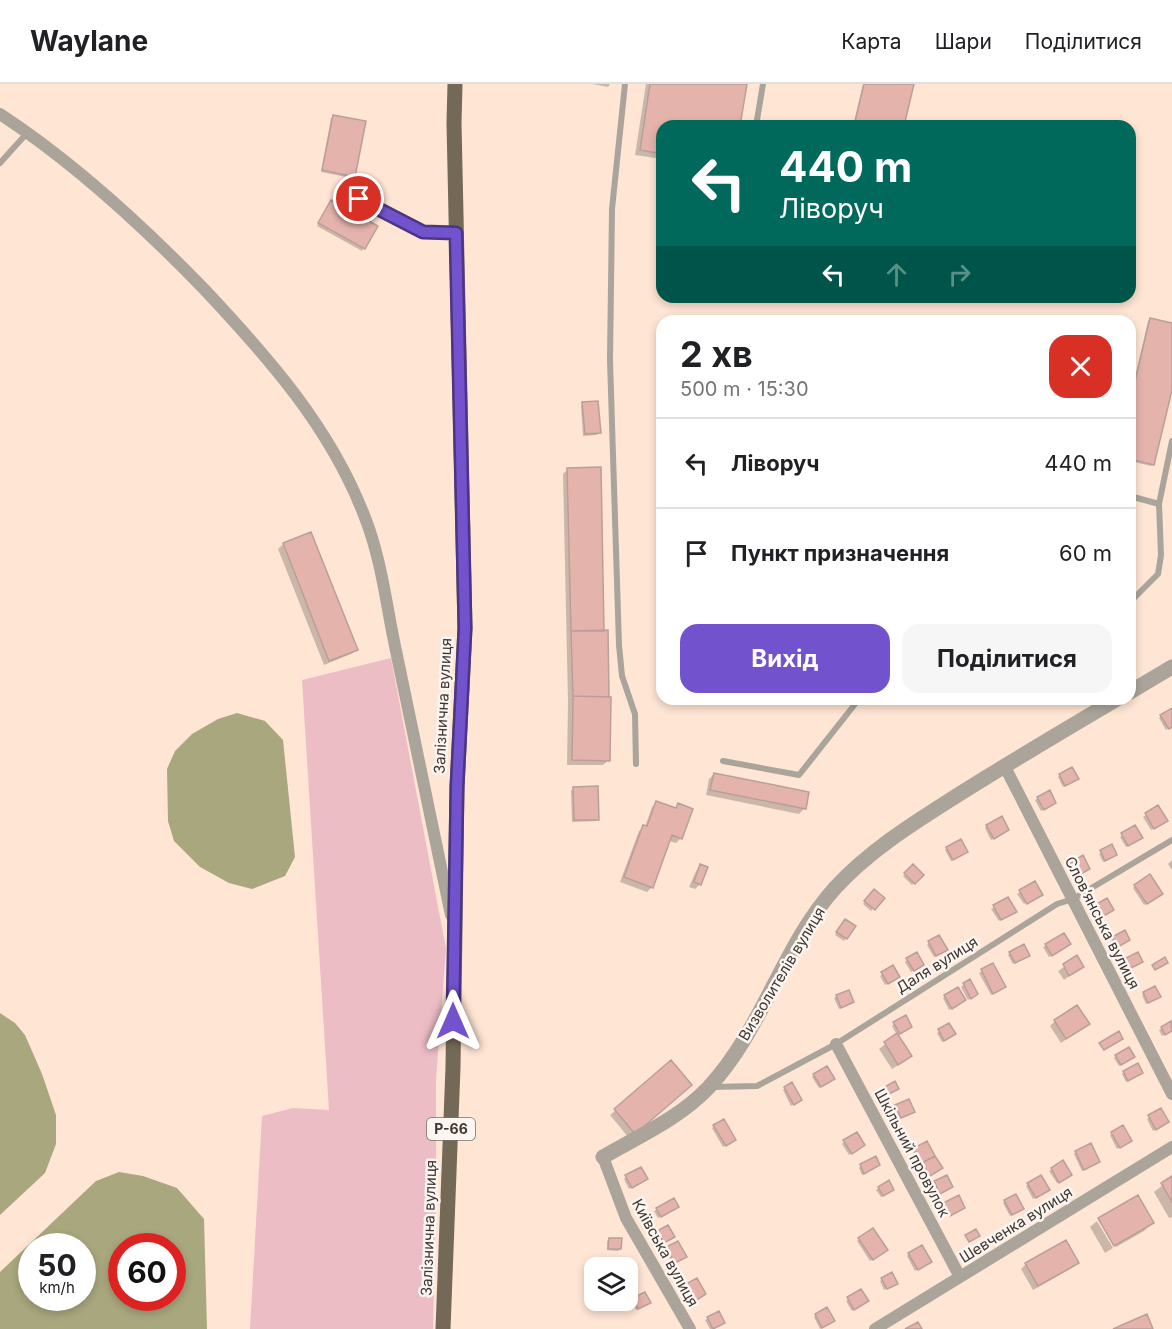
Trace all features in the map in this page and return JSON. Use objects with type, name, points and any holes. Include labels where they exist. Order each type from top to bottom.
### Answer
[{"type":"main road","name":"Залізнична вулиця","points":[[443,1329],[453,1067],[457,787],[465,628],[455,84]]},
{"type":"street","points":[[0,114],[28,132],[96,186],[173,257],[286,380],[339,460],[365,517],[382,575],[422,781],[454,928]]},
{"type":"street","points":[[1136,688],[1172,667]]},
{"type":"street","name":"Визволителів вулиця","points":[[603,1157],[680,1112],[708,1088],[731,1059],[752,1026],[809,923],[835,888],[886,841],[1004,765],[1107,705]]},
{"type":"street","name":"Слов’янська вулиця","points":[[1004,765],[1172,1094]]},
{"type":"street","name":"Шкільний провулок","points":[[836,1044],[960,1277]]},
{"type":"street","name":"Шевченка вулиця","points":[[875,1329],[1172,1147]]},
{"type":"street","name":"Київська вулиця","points":[[603,1157],[627,1218],[690,1329]]},
{"type":"lane","points":[[625,84],[612,209],[610,360],[619,645],[622,676],[635,714],[636,764]]},
{"type":"lane","points":[[757,120],[763,84]]},
{"type":"lane","points":[[0,163],[28,132]]},
{"type":"lane","points":[[359,199],[423,232],[456,233]]},
{"type":"lane","points":[[1136,596],[1158,574],[1161,555],[1159,504],[1172,441]]},
{"type":"lane","points":[[1136,498],[1159,504]]},
{"type":"lane","points":[[723,761],[799,775],[854,705]]},
{"type":"lane","name":"Даля вулиця","points":[[708,1088],[757,1086],[836,1044],[1057,904],[1073,899],[1172,840]]},
{"type":"shaded area","points":[[391,658],[446,949],[436,1079],[433,1329],[250,1329],[262,1116],[293,1108],[329,1110],[302,680]]},
{"type":"shaded area","points":[[237,713],[265,721],[283,740],[295,857],[285,876],[252,889],[229,883],[200,867],[174,841],[168,821],[167,769],[175,751],[192,734],[218,719]]},
{"type":"shaded area","points":[[0,1013],[15,1023],[25,1035],[42,1074],[56,1115],[56,1144],[45,1173],[0,1215]]},
{"type":"shaded area","points":[[119,1172],[143,1176],[177,1188],[204,1219],[207,1329],[0,1329],[0,1272],[18,1255],[18,1311],[96,1311],[96,1233],[41,1233],[96,1181]]},
{"type":"building","points":[[650,84],[747,84],[741,120],[656,120],[656,153],[640,150]]},
{"type":"building","points":[[864,84],[914,84],[905,120],[855,120]]},
{"type":"building","points":[[333,115],[366,121],[355,177],[322,170]]},
{"type":"building","points":[[331,200],[378,226],[365,249],[318,223]]},
{"type":"building","points":[[1150,318],[1172,323],[1172,390],[1154,465],[1136,460],[1136,377]]},
{"type":"building","points":[[598,401],[601,433],[585,434],[582,402]]},
{"type":"building","points":[[601,467],[604,631],[571,631],[567,468]]},
{"type":"building","points":[[311,532],[358,650],[329,661],[283,543]]},
{"type":"building","points":[[608,630],[609,697],[573,696],[571,631]]},
{"type":"building","points":[[573,696],[611,697],[610,761],[572,760]]},
{"type":"building","points":[[1172,708],[1172,727],[1169,729],[1160,715]]},
{"type":"building","points":[[1072,767],[1079,779],[1065,786],[1059,774]]},
{"type":"building","points":[[714,773],[809,792],[806,809],[710,790]]},
{"type":"building","points":[[598,786],[599,820],[574,820],[573,787]]},
{"type":"building","points":[[1050,790],[1056,803],[1044,810],[1037,797]]},
{"type":"building","points":[[656,801],[676,808],[678,803],[693,809],[682,839],[672,835],[653,888],[624,877],[643,825],[647,826]]},
{"type":"building","points":[[1158,805],[1168,821],[1154,829],[1145,813]]},
{"type":"building","points":[[1002,816],[1009,830],[994,839],[986,825]]},
{"type":"building","points":[[1135,825],[1143,838],[1128,846],[1121,833]]},
{"type":"building","points":[[961,839],[968,852],[953,860],[946,847]]},
{"type":"building","points":[[1112,844],[1117,855],[1105,861],[1100,850]]},
{"type":"building","points":[[1083,855],[1090,869],[1077,876],[1070,863]]},
{"type":"building","points":[[700,864],[708,867],[701,885],[694,882]]},
{"type":"building","points":[[913,864],[924,875],[915,884],[904,873]]},
{"type":"building","points":[[1150,874],[1163,894],[1147,904],[1134,885]]},
{"type":"building","points":[[1035,881],[1043,895],[1027,904],[1019,890]]},
{"type":"building","points":[[874,889],[885,898],[875,910],[864,901]]},
{"type":"building","points":[[1008,897],[1017,912],[1001,920],[993,905]]},
{"type":"building","points":[[1107,898],[1114,910],[1102,917],[1095,905]]},
{"type":"building","points":[[845,919],[856,926],[847,939],[836,932]]},
{"type":"building","points":[[1125,930],[1130,940],[1118,947],[1112,937]]},
{"type":"building","points":[[1064,933],[1071,944],[1052,956],[1045,944]]},
{"type":"building","points":[[939,935],[948,950],[936,956],[928,941]]},
{"type":"building","points":[[1024,944],[1030,956],[1015,963],[1009,952]]},
{"type":"building","points":[[917,952],[924,965],[914,971],[906,958]]},
{"type":"building","points":[[1138,952],[1143,962],[1129,969],[1124,959]]},
{"type":"building","points":[[1077,955],[1084,967],[1069,976],[1063,964]]},
{"type":"building","points":[[1165,957],[1168,963],[1155,970],[1152,965]]},
{"type":"building","points":[[993,963],[1006,987],[993,994],[981,969]]},
{"type":"building","points":[[893,965],[900,977],[888,984],[881,972]]},
{"type":"building","points":[[970,979],[978,994],[971,999],[963,983]]},
{"type":"building","points":[[1155,986],[1161,997],[1148,1003],[1143,992]]},
{"type":"building","points":[[958,987],[966,1000],[952,1009],[944,995]]},
{"type":"building","points":[[849,990],[854,1002],[841,1008],[836,995]]},
{"type":"building","points":[[1077,1005],[1090,1024],[1066,1039],[1054,1020]]},
{"type":"building","points":[[906,1015],[912,1027],[900,1034],[893,1022]]},
{"type":"building","points":[[1171,1021],[1172,1031],[1165,1035],[1161,1027]]},
{"type":"building","points":[[949,1023],[956,1034],[944,1041],[938,1029]]},
{"type":"building","points":[[1119,1031],[1123,1039],[1104,1050],[1099,1043]]},
{"type":"building","points":[[897,1033],[912,1056],[898,1065],[884,1042]]},
{"type":"building","points":[[1129,1047],[1135,1057],[1121,1065],[1115,1055]]},
{"type":"building","points":[[671,1060],[692,1085],[635,1134],[614,1109]]},
{"type":"building","points":[[1138,1063],[1143,1073],[1128,1081],[1123,1071]]},
{"type":"building","points":[[827,1066],[835,1079],[821,1087],[813,1074]]},
{"type":"building","points":[[895,1081],[899,1089],[887,1095],[883,1088]]},
{"type":"building","points":[[792,1082],[802,1100],[794,1105],[784,1087]]},
{"type":"building","points":[[909,1099],[915,1112],[901,1118],[895,1105]]},
{"type":"building","points":[[1161,1108],[1169,1122],[1156,1130],[1148,1115]]},
{"type":"building","points":[[724,1119],[736,1140],[726,1146],[713,1125]]},
{"type":"building","points":[[1123,1125],[1132,1141],[1120,1148],[1111,1132]]},
{"type":"building","points":[[857,1132],[865,1145],[852,1154],[843,1140]]},
{"type":"building","points":[[927,1141],[935,1156],[922,1163],[914,1148]]},
{"type":"building","points":[[1091,1143],[1100,1162],[1084,1170],[1075,1151]]},
{"type":"building","points":[[876,1156],[880,1165],[864,1174],[860,1164]]},
{"type":"building","points":[[935,1156],[943,1168],[930,1176],[922,1163]]},
{"type":"building","points":[[1063,1160],[1072,1175],[1059,1183],[1051,1168]]},
{"type":"building","points":[[641,1167],[648,1179],[632,1188],[625,1175]]},
{"type":"building","points":[[947,1175],[953,1187],[940,1194],[934,1181]]},
{"type":"building","points":[[1041,1175],[1050,1190],[1036,1198],[1027,1183]]},
{"type":"building","points":[[1172,1176],[1172,1202],[1161,1183]]},
{"type":"building","points":[[889,1180],[894,1190],[883,1196],[878,1187]]},
{"type":"building","points":[[1016,1194],[1024,1209],[1012,1215],[1004,1200]]},
{"type":"building","points":[[959,1195],[965,1208],[950,1216],[943,1203]]},
{"type":"building","points":[[1138,1195],[1154,1223],[1114,1246],[1098,1218]]},
{"type":"building","points":[[674,1198],[679,1207],[661,1217],[656,1208]]},
{"type":"building","points":[[668,1225],[675,1237],[664,1243],[657,1231]]},
{"type":"building","points":[[873,1228],[888,1250],[873,1260],[858,1238]]},
{"type":"building","points":[[976,1229],[980,1236],[969,1242],[965,1235]]},
{"type":"building","points":[[609,1238],[622,1238],[621,1249],[608,1249]]},
{"type":"building","points":[[1066,1240],[1079,1263],[1038,1286],[1025,1263]]},
{"type":"building","points":[[678,1241],[687,1257],[675,1263],[666,1247]]},
{"type":"building","points":[[922,1245],[932,1262],[918,1270],[908,1253]]},
{"type":"building","points":[[892,1272],[898,1284],[887,1289],[881,1278]]},
{"type":"building","points":[[697,1278],[706,1294],[695,1301],[686,1284]]},
{"type":"building","points":[[861,1289],[869,1301],[854,1310],[847,1297]]},
{"type":"building","points":[[645,1292],[651,1303],[638,1309],[638,1295]]},
{"type":"building","points":[[827,1307],[835,1321],[822,1328],[815,1314]]},
{"type":"building","points":[[719,1311],[725,1323],[713,1329],[707,1317]]},
{"type":"building","points":[[1147,1314],[1153,1329],[1113,1329]]},
{"type":"building","points":[[918,1322],[922,1329],[905,1329]]},
{"type":"route","points":[[359,199],[423,232],[456,233],[465,628],[457,787],[453,1021]]}]
